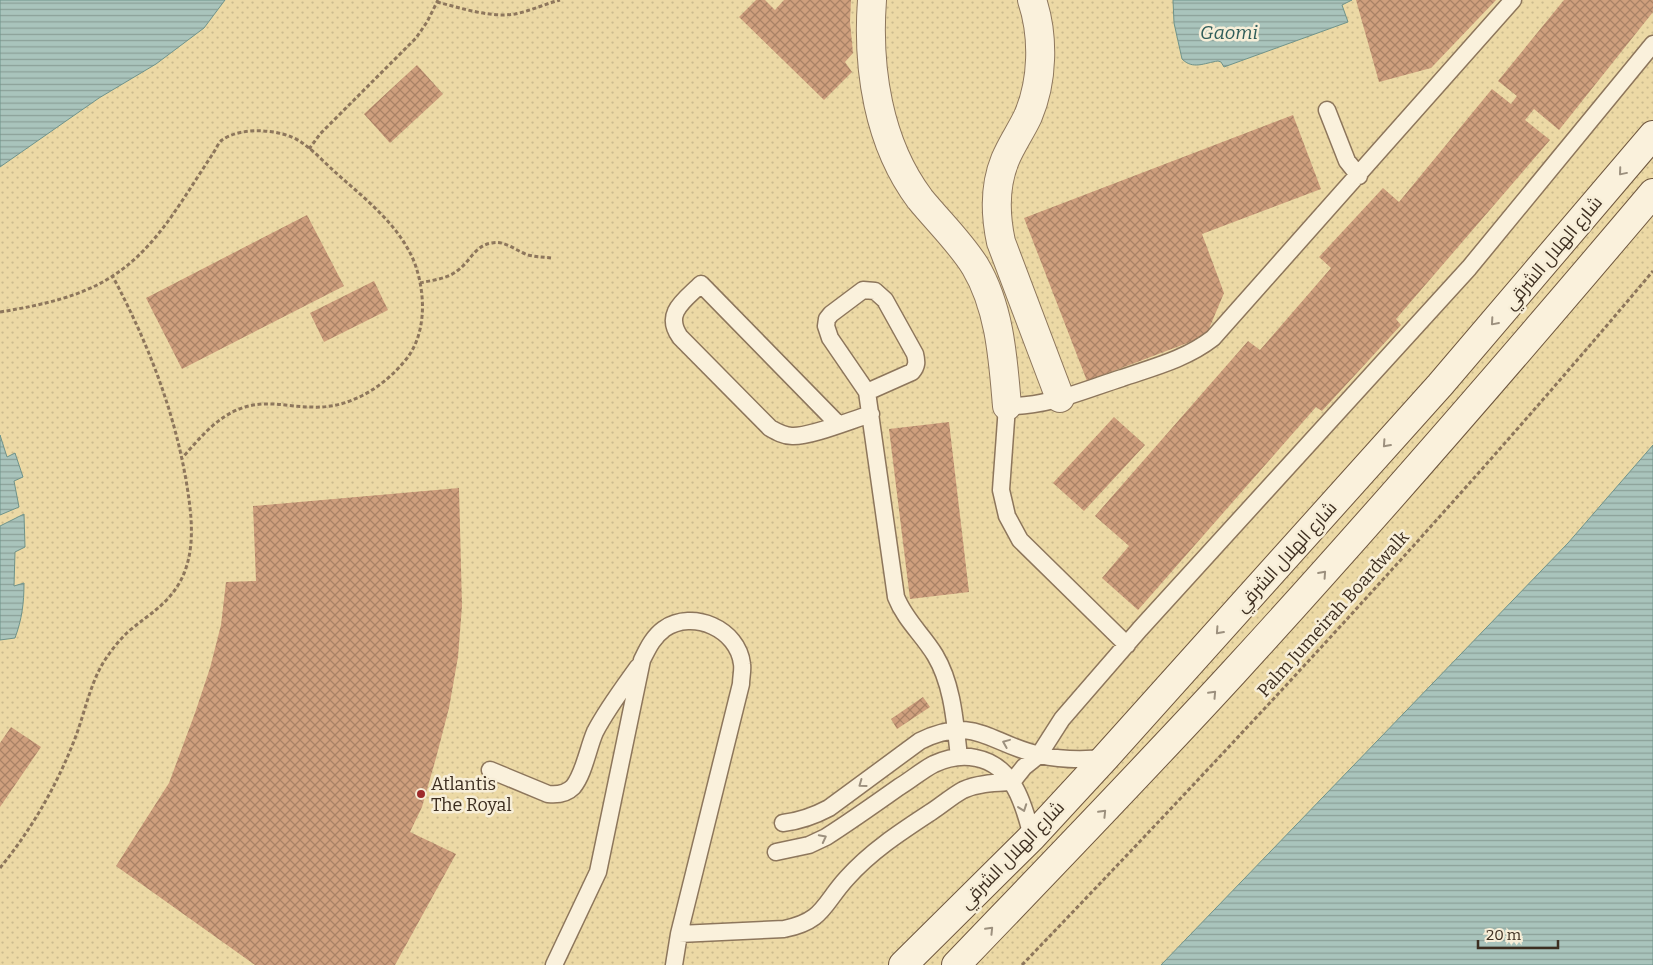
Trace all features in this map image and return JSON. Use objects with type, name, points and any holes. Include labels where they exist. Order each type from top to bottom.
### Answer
[{"type":"main road","points":[[872,0],[870,29],[872,64],[877,100],[887,134],[901,167],[919,198],[975,266],[988,293],[1003,362],[1007,406]]},
{"type":"main road","points":[[1032,0],[1037,15],[1040,57],[1037,86],[1028,115],[1005,160],[999,179],[996,200],[996,222],[1001,242],[1060,398]]},
{"type":"main road","name":"شارع الهلال الشرقي","points":[[903,965],[1032,837],[1105,758],[1440,385],[1653,135]]},
{"type":"main road","name":"شارع الهلال الشرقي","points":[[956,965],[1117,798],[1343,551],[1464,414],[1653,193]]},
{"type":"main road","points":[[993,311],[1022,299]]},
{"type":"lane","points":[[1127,645],[1029,550],[1012,529],[1003,503],[1001,490],[1007,406],[1034,405],[1060,398],[1186,356],[1201,348],[1224,327],[1513,0]]},
{"type":"lane","points":[[679,934],[784,928],[810,921],[821,913],[846,878],[892,838],[963,790],[987,783],[1012,782],[1024,767],[1039,755],[1062,719],[1127,645],[1469,268],[1653,44]]},
{"type":"lane","points":[[1327,110],[1347,161],[1359,176]]},
{"type":"lane","points":[[838,424],[701,284],[679,306],[674,314],[674,322],[675,330],[680,337],[770,428],[781,434],[796,436],[838,424],[871,414]]},
{"type":"lane","points":[[866,392],[912,372],[916,367],[917,360],[881,294],[869,290],[858,293],[831,314],[827,319],[826,326],[830,338],[866,392],[871,414],[896,597],[905,615],[937,657],[945,675],[956,729],[959,757]]},
{"type":"lane","points":[[490,770],[548,794],[557,795],[566,792],[578,778],[591,743],[605,714],[642,660],[651,642],[665,629],[684,622],[704,622],[722,630],[735,645],[742,664],[741,684],[679,934],[674,965]]},
{"type":"lane","points":[[554,965],[598,872],[642,660]]},
{"type":"lane","points":[[783,823],[800,821],[815,816],[829,808],[920,741],[934,734],[956,729],[977,731],[1039,755],[1072,759],[1105,758]]},
{"type":"lane","points":[[776,852],[809,845],[826,836],[934,764],[959,757],[984,760],[1005,772],[1012,782],[1024,809],[1032,837]]},
{"type":"path","points":[[309,149],[320,134],[416,38],[427,22],[437,1],[502,15],[527,11],[560,0]]},
{"type":"path","points":[[0,312],[66,298],[90,289],[113,277],[134,262],[168,223],[222,141],[234,135],[261,131],[275,132],[301,142],[391,224],[403,241],[412,258],[420,283],[423,307],[420,326],[414,344],[405,361],[390,377],[373,390],[336,406],[314,408],[276,403],[244,407],[219,420],[182,458]]},
{"type":"path","points":[[420,283],[456,272],[475,251],[492,243],[500,242],[529,255],[551,258]]},
{"type":"path","name":"Palm Jumeirah Boardwalk","points":[[1022,965],[1268,707],[1565,375],[1653,271]]},
{"type":"path","points":[[0,868],[37,817],[57,780],[74,741],[94,682],[103,664],[127,633],[157,610],[169,597],[180,581],[187,564],[191,545],[192,526],[182,458],[163,388],[149,350],[113,277]]},
{"type":"sand","points":[[225,0],[1653,0],[1653,445],[1568,543],[1161,965],[0,965],[0,167],[99,98],[156,64],[204,28]]},
{"type":"water","points":[[0,0],[225,0],[204,28],[156,64],[99,98],[0,167]]},
{"type":"water","name":"Gaomi","points":[[1173,0],[1352,0],[1342,5],[1348,22],[1224,67],[1218,61],[1195,65],[1182,59],[1174,23]]},
{"type":"water","points":[[0,435],[7,457],[15,453],[23,477],[14,481],[19,507],[0,515]]},
{"type":"water","points":[[1653,445],[1653,965],[1161,965],[1568,543]]},
{"type":"water","points":[[24,514],[25,547],[15,552],[14,586],[24,583],[21,618],[15,638],[0,640],[0,526]]},
{"type":"building","points":[[756,0],[765,0],[775,10],[784,0],[851,0],[850,22],[853,53],[845,62],[852,72],[824,100],[739,17]]},
{"type":"building","points":[[1356,0],[1496,0],[1431,68],[1379,82]]},
{"type":"building","points":[[1564,0],[1653,0],[1653,12],[1559,130],[1534,109],[1525,120],[1550,140],[1396,319],[1401,325],[1322,411],[1316,407],[1138,610],[1102,578],[1129,546],[1095,516],[1248,341],[1260,350],[1331,268],[1319,257],[1383,188],[1399,202],[1492,89],[1511,104],[1517,96],[1498,81]]},
{"type":"building","points":[[417,65],[443,94],[390,143],[364,114]]},
{"type":"building","points":[[1293,115],[1321,189],[1202,234],[1224,293],[1206,336],[1087,381],[1024,218]]},
{"type":"building","points":[[307,215],[344,286],[182,369],[146,298]]},
{"type":"building","points":[[374,281],[388,310],[324,342],[310,313]]},
{"type":"building","points":[[1114,417],[1145,445],[1084,511],[1053,483]]},
{"type":"building","points":[[949,422],[969,592],[910,599],[889,429]]},
{"type":"building","points":[[459,488],[462,606],[458,657],[449,708],[436,758],[422,807],[410,832],[456,854],[395,965],[255,965],[116,866],[169,783],[210,668],[221,625],[226,582],[256,581],[253,506]]},
{"type":"building","points":[[923,697],[930,707],[897,729],[891,719]]},
{"type":"building","points":[[11,727],[41,747],[0,807],[0,743]]},
{"type":"place","name":"Atlantis The Royal","points":[[421,794]]}]
